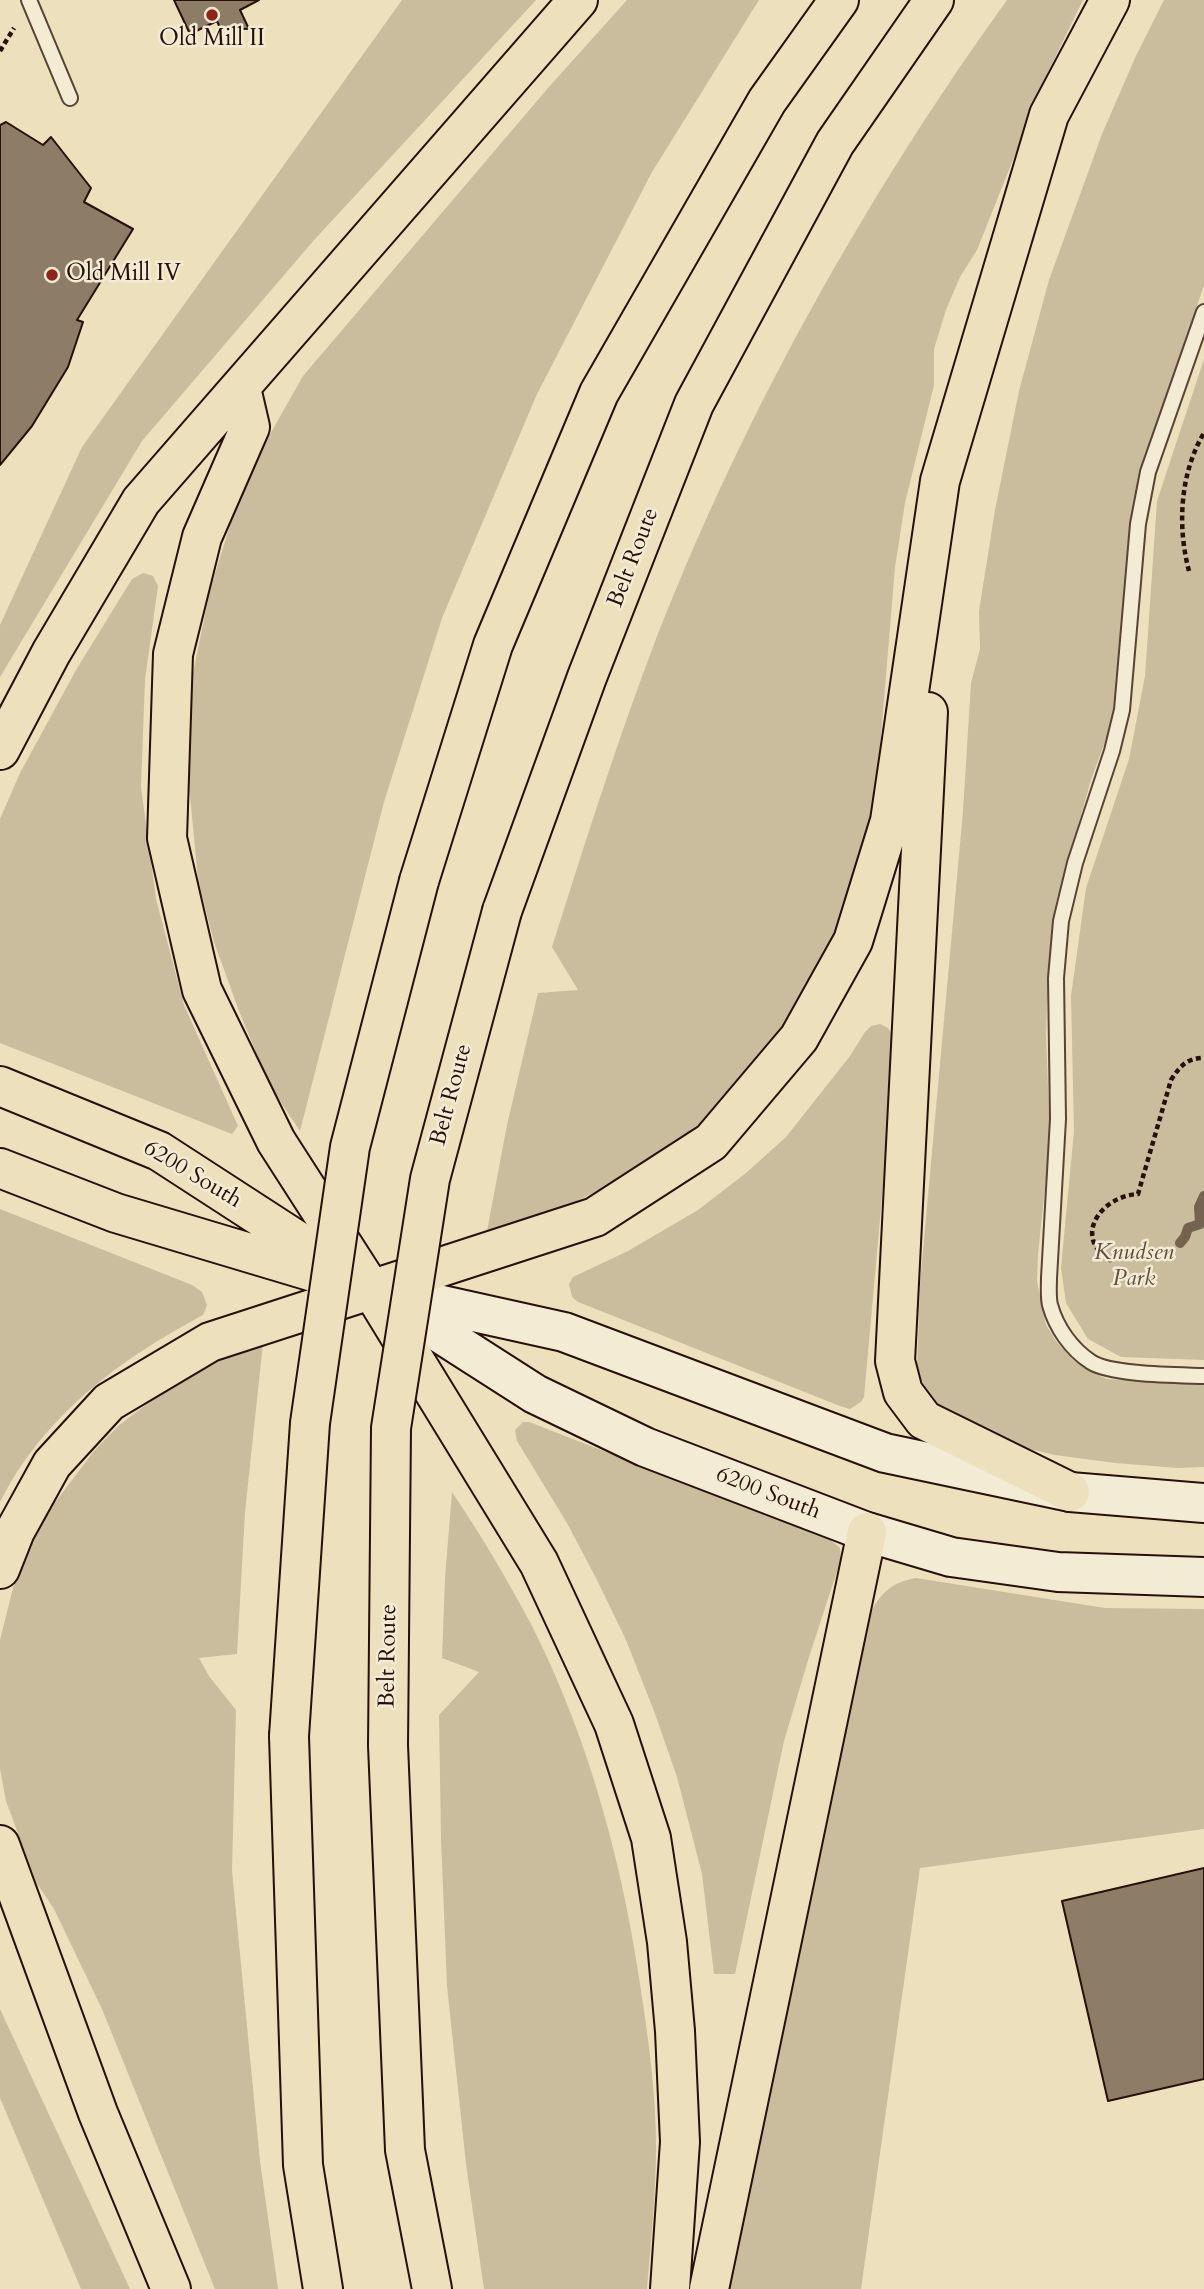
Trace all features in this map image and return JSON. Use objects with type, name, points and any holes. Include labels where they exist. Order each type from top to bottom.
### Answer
[{"type":"main road","points":[[0,750],[51,653],[141,501],[578,0]]},
{"type":"main road","points":[[323,2289],[303,2165],[289,1736],[310,1423],[350,1147],[419,881],[493,645],[599,393],[766,101],[839,0]]},
{"type":"main road","name":"Belt Route","points":[[432,2289],[405,2150],[388,1745],[391,1428],[430,1179],[502,911],[587,677],[694,404],[835,143],[934,0]]},
{"type":"main road","points":[[0,1569],[15,1531],[52,1464],[109,1402],[210,1342],[595,1217],[711,1142],[799,1038],[853,941],[890,821],[940,481],[1049,115],[1110,0]]},
{"type":"main road","points":[[241,388],[250,427],[202,537],[173,654],[167,838],[202,990],[276,1141],[371,1289],[539,1563],[614,1724],[651,1838],[667,1942],[675,2031],[680,2143],[670,2289]]},
{"type":"main road","points":[[940,481],[895,1361],[903,1392],[924,1420],[1070,1492]]},
{"type":"main road","name":"6200 South","points":[[0,1086],[159,1151],[535,1394],[645,1447],[867,1532],[951,1557],[1058,1572],[1204,1577]]},
{"type":"main road","name":"6200 South","points":[[0,1168],[116,1213],[371,1289],[565,1332],[885,1453],[1070,1492],[1204,1503]]},
{"type":"main road","points":[[709,2289],[867,1532]]},
{"type":"main road","points":[[0,1845],[98,2113],[171,2289]]},
{"type":"main road","points":[[0,1914],[98,2113]]},
{"type":"lane","points":[[29,0],[70,99]]},
{"type":"lane","points":[[1204,312],[1148,472],[1138,524],[1122,710],[1112,751],[1075,863],[1061,921],[1056,978],[1058,1119],[1049,1278],[1050,1304],[1060,1329],[1072,1347],[1093,1363],[1127,1371],[1204,1376]]},
{"type":"path","points":[[1189,571],[1182,519],[1185,482],[1197,444],[1204,433]]},
{"type":"path","points":[[1116,1250],[1110,1260],[1098,1250],[1094,1235],[1097,1216],[1108,1203],[1128,1195],[1139,1194],[1171,1080],[1190,1059],[1204,1058]]},
{"type":"green space","points":[[402,0],[536,0],[315,239],[142,441],[0,677],[0,625],[82,447]]},
{"type":"green space","points":[[627,0],[759,0],[652,172],[537,394],[442,618],[384,802],[300,1131],[270,1086],[239,1011],[214,942],[198,880],[188,774],[193,673],[210,590],[236,506],[269,436],[303,376],[548,88]]},
{"type":"green space","points":[[1007,0],[1083,0],[1048,72],[977,250],[960,277],[934,349],[934,385],[905,503],[895,567],[875,808],[852,901],[798,1013],[714,1111],[671,1147],[627,1176],[575,1202],[526,1221],[487,1231],[507,1125],[538,993],[578,990],[552,947],[624,727],[684,569],[763,399],[854,234],[954,76]]},
{"type":"green space","points":[[1164,0],[1204,0],[1204,285],[1142,469],[1134,503],[1130,543],[1121,682],[1111,725],[1091,780],[1062,882],[1047,1003],[1050,1142],[1037,1282],[1046,1325],[1071,1358],[1089,1371],[1107,1379],[1204,1384],[1204,1467],[1178,1468],[1055,1455],[1003,1443],[967,1428],[929,1400],[917,1367],[920,1284],[963,811],[971,683],[980,649],[979,611],[995,510],[1019,391],[1049,280],[1102,134]]},
{"type":"green space","name":"Knudsen Park","points":[[1204,359],[1204,1360],[1121,1357],[1088,1339],[1066,1303],[1061,1268],[1074,1131],[1071,996],[1086,888],[1129,759],[1145,676],[1157,501]]},
{"type":"green space","points":[[143,573],[153,576],[158,586],[145,680],[141,787],[156,899],[184,1005],[238,1126],[232,1134],[0,1043],[0,819],[20,773],[76,670],[132,579]]},
{"type":"green space","points":[[880,1024],[888,1028],[896,1041],[864,1397],[861,1402],[850,1409],[840,1406],[578,1302],[572,1297],[569,1284],[573,1277],[628,1251],[698,1210],[746,1173],[786,1137],[850,1056],[865,1032],[871,1026]]},
{"type":"green space","points":[[0,1209],[192,1285],[202,1292],[207,1305],[203,1315],[142,1351],[86,1393],[38,1443],[0,1502]]},
{"type":"green space","points":[[263,1343],[245,1512],[237,1654],[199,1658],[209,1676],[236,1710],[232,1871],[260,2161],[278,2289],[215,2289],[102,2009],[54,1909],[36,1882],[6,1801],[0,1769],[0,1640],[13,1588],[27,1551],[47,1513],[94,1451],[118,1426],[176,1382],[210,1364]]},
{"type":"green space","points":[[523,1422],[529,1422],[828,1538],[840,1548],[841,1559],[784,1741],[735,1974],[714,1974],[702,1874],[677,1777],[626,1640],[567,1523],[517,1441],[515,1430]]},
{"type":"green space","points":[[452,1492],[513,1590],[552,1669],[588,1762],[615,1857],[635,1955],[654,2093],[656,2164],[647,2289],[484,2289],[466,2164],[447,1986],[441,1839],[439,1715],[479,1672],[442,1658]]},
{"type":"green space","points":[[916,1578],[1105,1608],[1204,1609],[1204,1829],[920,1868],[861,2289],[720,2289],[847,1686],[876,1603],[890,1588]]},
{"type":"green space","points":[[0,2009],[130,2289],[81,2289],[0,2098]]},
{"type":"building","name":"Old Mill II","points":[[174,0],[259,0],[240,10],[249,29],[220,28],[217,21],[190,34]]},
{"type":"building","name":"Old Mill IV","points":[[6,122],[43,145],[51,137],[91,188],[84,202],[133,229],[77,320],[83,322],[68,367],[32,426],[0,465],[0,125]]},
{"type":"building","points":[[1204,1868],[1204,2079],[1108,2101],[1062,1901]]},
{"type":"waterway","points":[[1180,1243],[1188,1228],[1200,1224],[1199,1207],[1204,1196]]},
{"type":"place","name":"Old Mill II","points":[[212,15]]},
{"type":"place","name":"Old Mill IV","points":[[52,275]]}]
